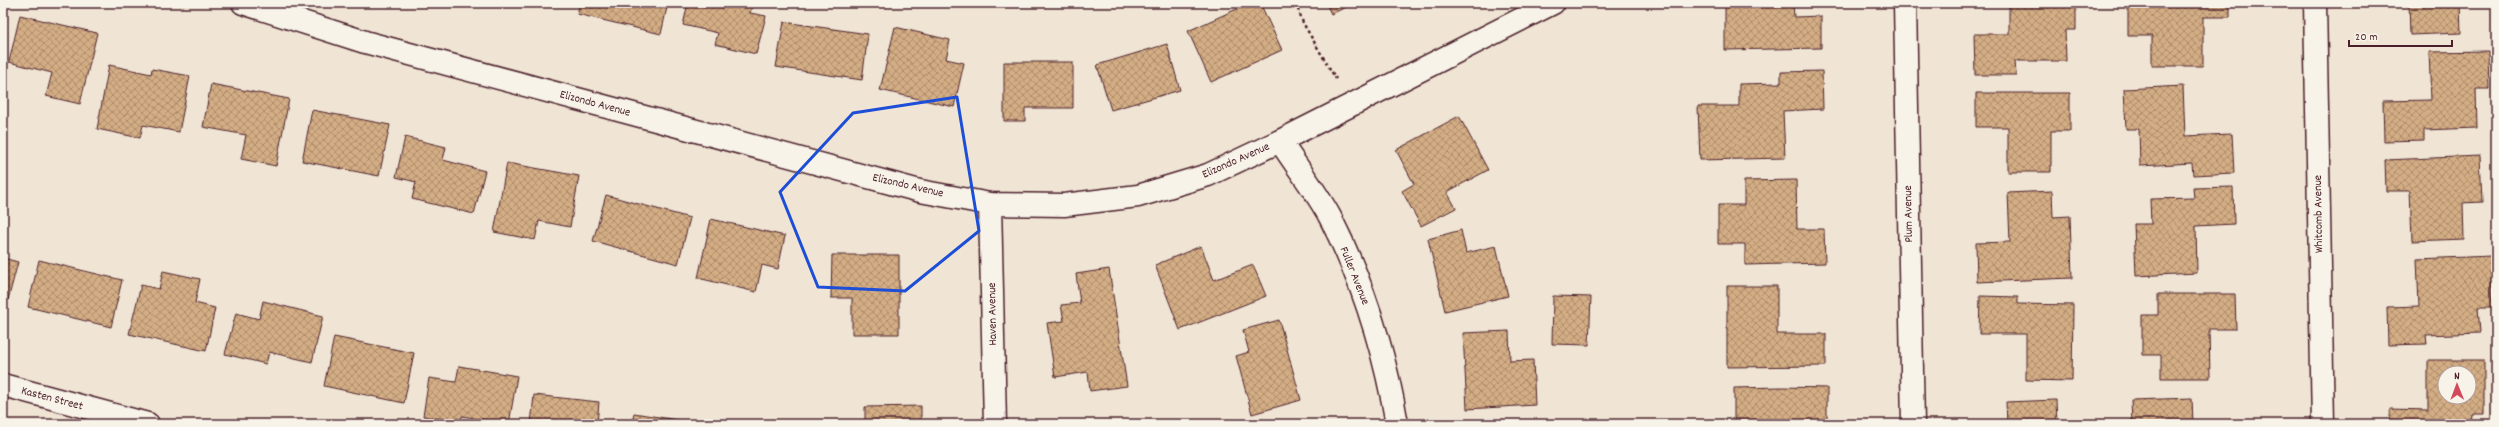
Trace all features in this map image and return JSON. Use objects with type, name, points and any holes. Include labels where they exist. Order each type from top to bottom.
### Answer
[{"type":"street","name":"Elizondo Avenue","points":[[243,3],[365,42],[920,191],[990,204],[1064,205],[1138,196],[1208,175],[1351,106],[1553,3]]},
{"type":"street","name":"Plum Avenue","points":[[1905,3],[1913,424]]},
{"type":"street","name":"Whitcomb Avenue","points":[[2315,3],[2323,424]]},
{"type":"street","name":"Fuller Avenue","points":[[1280,141],[1330,217],[1362,291],[1388,372],[1397,424]]},
{"type":"street","name":"Haven Avenue","points":[[990,204],[995,424]]},
{"type":"street","name":"Kasten Street","points":[[3,386],[148,424]]},
{"type":"path","points":[[1296,3],[1303,23],[1351,106]]},
{"type":"highlighted area","points":[[957,97],[979,231],[905,291],[818,287],[780,192],[853,113]]},
{"type":"building","points":[[580,3],[668,3],[661,34],[577,14]]},
{"type":"building","points":[[688,3],[753,3],[750,13],[766,16],[756,54],[715,44],[718,33],[683,25]]},
{"type":"building","points":[[1250,3],[1260,3],[1282,50],[1211,82],[1188,31]]},
{"type":"building","points":[[1326,3],[1355,3],[1331,14]]},
{"type":"building","points":[[1742,3],[1793,3],[1794,17],[1821,16],[1821,48],[1725,50],[1725,5],[1742,6]]},
{"type":"building","points":[[2009,3],[2076,3],[2076,30],[2065,30],[2066,61],[2015,61],[2016,75],[1975,75],[1974,34],[2009,34]]},
{"type":"building","points":[[2128,3],[2230,3],[2230,17],[2203,17],[2203,66],[2152,66],[2152,36],[2128,36]]},
{"type":"building","points":[[2409,3],[2460,3],[2461,33],[2410,35]]},
{"type":"building","points":[[20,15],[97,33],[80,104],[46,96],[52,73],[9,62]]},
{"type":"building","points":[[784,22],[868,34],[862,80],[776,67]]},
{"type":"building","points":[[895,27],[950,40],[946,59],[964,63],[954,107],[880,90]]},
{"type":"building","points":[[1167,44],[1180,90],[1111,110],[1097,65]]},
{"type":"building","points":[[2488,51],[2489,89],[2476,89],[2477,128],[2424,130],[2424,140],[2384,141],[2383,101],[2431,100],[2429,52]]},
{"type":"building","points":[[1004,62],[1073,62],[1073,108],[1025,108],[1025,121],[1004,121]]},
{"type":"building","points":[[109,65],[151,74],[152,69],[190,76],[179,132],[143,125],[140,138],[97,129]]},
{"type":"building","points":[[1822,71],[1823,109],[1783,111],[1785,158],[1700,160],[1698,106],[1739,106],[1739,84],[1781,83],[1781,72]]},
{"type":"building","points":[[211,84],[289,99],[276,166],[241,159],[246,135],[203,127]]},
{"type":"building","points":[[2183,86],[2185,136],[2232,134],[2234,173],[2193,175],[2192,163],[2140,166],[2139,129],[2126,129],[2124,89]]},
{"type":"building","points":[[1976,93],[2070,93],[2070,131],[2051,131],[2051,172],[2008,172],[2008,127],[1976,127]]},
{"type":"building","points":[[312,110],[390,125],[379,176],[302,161]]},
{"type":"building","points":[[1459,116],[1488,170],[1447,192],[1456,208],[1421,226],[1402,191],[1414,184],[1396,150]]},
{"type":"building","points":[[405,137],[446,147],[443,160],[485,171],[474,214],[412,199],[416,182],[396,177]]},
{"type":"building","points":[[2480,156],[2482,202],[2463,203],[2464,239],[2412,241],[2410,191],[2386,191],[2385,160]]},
{"type":"building","points":[[507,163],[579,176],[570,227],[539,221],[535,240],[494,232]]},
{"type":"building","points":[[1796,180],[1797,229],[1824,229],[1825,263],[1745,265],[1745,244],[1718,244],[1718,205],[1744,205],[1744,181]]},
{"type":"building","points":[[2233,187],[2234,224],[2196,226],[2197,273],[2136,276],[2134,224],[2151,224],[2150,199],[2194,198],[2193,188]]},
{"type":"building","points":[[2052,191],[2053,217],[2070,216],[2072,278],[1977,282],[1976,243],[2010,242],[2008,193]]},
{"type":"building","points":[[606,195],[690,218],[678,264],[593,241]]},
{"type":"building","points":[[711,219],[785,236],[778,269],[762,265],[756,292],[698,278]]},
{"type":"building","points":[[1461,230],[1466,253],[1496,246],[1508,296],[1445,311],[1428,239]]},
{"type":"building","points":[[3,239],[6,240],[3,252]]},
{"type":"building","points":[[1201,246],[1214,280],[1253,265],[1266,296],[1180,330],[1155,265]]},
{"type":"building","points":[[832,255],[899,255],[899,334],[852,334],[852,298],[831,298]]},
{"type":"building","points":[[2491,256],[2493,307],[2478,307],[2480,333],[2426,335],[2427,344],[2388,345],[2387,307],[2419,306],[2417,259]]},
{"type":"building","points":[[3,258],[18,262],[8,300],[3,299]]},
{"type":"building","points":[[39,260],[122,280],[111,327],[28,307]]},
{"type":"building","points":[[1109,269],[1127,386],[1090,391],[1088,372],[1055,377],[1047,323],[1064,321],[1061,305],[1080,303],[1076,274]]},
{"type":"building","points":[[163,271],[200,279],[195,303],[215,308],[206,351],[129,334],[141,285],[159,289]]},
{"type":"building","points":[[1727,286],[1777,286],[1777,334],[1826,334],[1826,366],[1727,367]]},
{"type":"building","points":[[2158,294],[2235,294],[2236,329],[2209,329],[2210,378],[2161,378],[2161,355],[2142,355],[2142,315],[2158,315]]},
{"type":"building","points":[[1553,296],[1591,297],[1589,345],[1552,344]]},
{"type":"building","points":[[1980,296],[2018,297],[2018,304],[2073,305],[2072,381],[2026,380],[2026,334],[1979,334]]},
{"type":"building","points":[[263,301],[323,316],[312,362],[269,352],[266,364],[225,354],[236,313],[259,319]]},
{"type":"building","points":[[1279,320],[1301,400],[1252,414],[1236,356],[1249,352],[1243,330]]},
{"type":"building","points":[[1509,331],[1510,361],[1533,360],[1535,405],[1467,409],[1463,333]]},
{"type":"building","points":[[334,337],[414,353],[404,403],[324,386]]},
{"type":"building","points":[[2428,360],[2484,360],[2484,414],[2472,414],[2471,424],[2390,424],[2390,409],[2428,410]]},
{"type":"building","points":[[459,366],[517,376],[509,424],[462,416],[461,422],[423,416],[429,378],[456,382]]},
{"type":"building","points":[[1734,388],[1827,388],[1827,424],[1734,424]]},
{"type":"building","points":[[534,395],[599,402],[597,424],[531,424]]},
{"type":"building","points":[[2192,398],[2193,424],[2132,424],[2131,400]]},
{"type":"building","points":[[2056,400],[2057,424],[2007,424],[2006,402]]},
{"type":"building","points":[[921,406],[921,424],[865,424],[865,407]]},
{"type":"building","points":[[634,413],[702,424],[632,424]]},
{"type":"building","points":[[1556,422],[1556,424],[1506,424]]},
{"type":"building","points":[[1717,422],[1717,424],[1682,424],[1682,423]]}]
